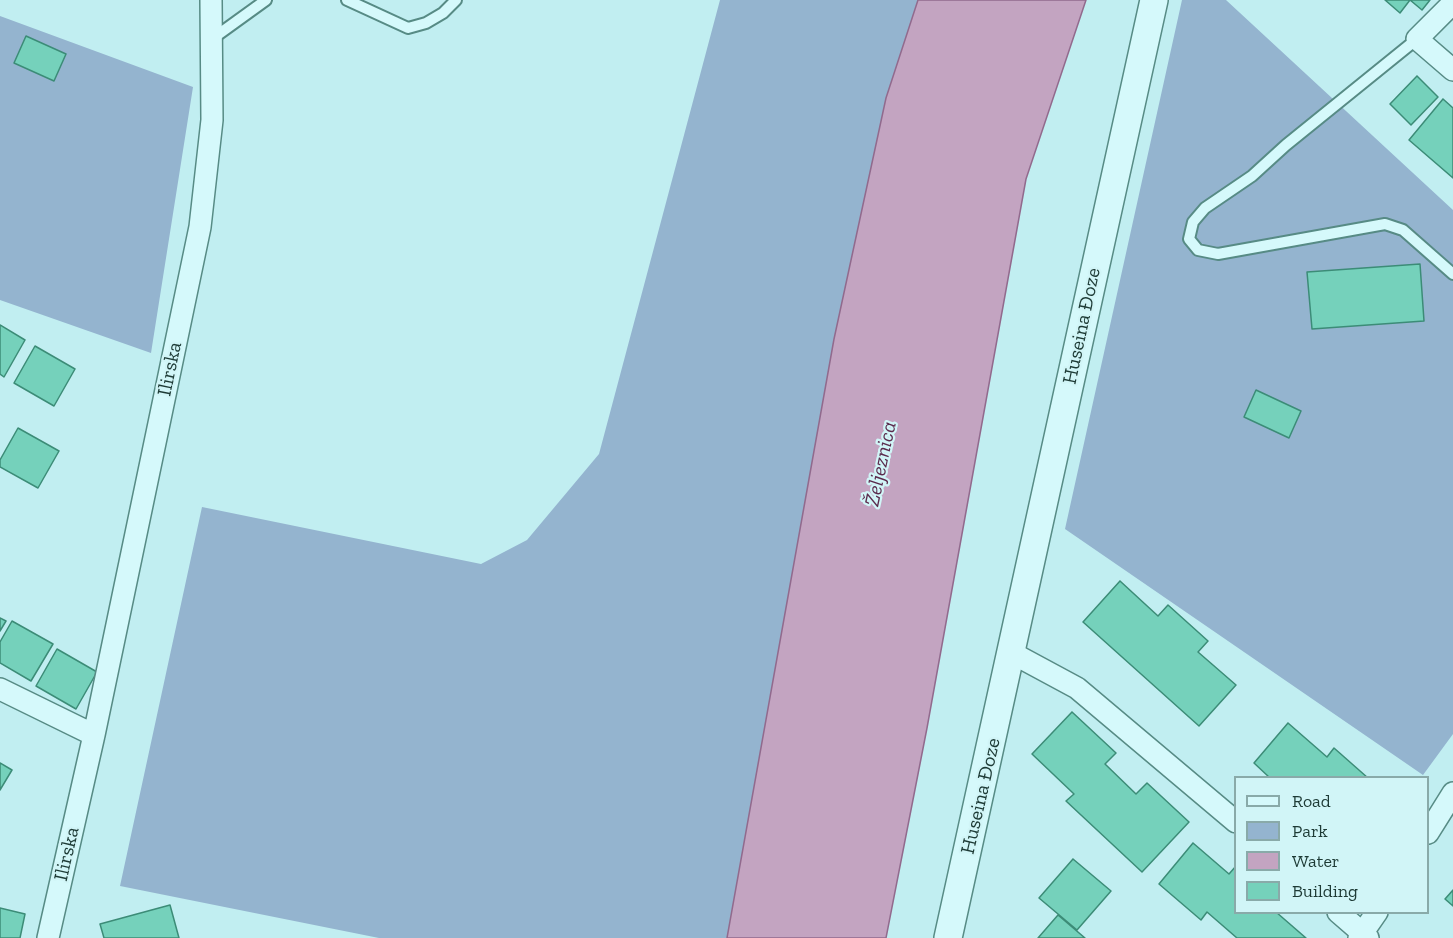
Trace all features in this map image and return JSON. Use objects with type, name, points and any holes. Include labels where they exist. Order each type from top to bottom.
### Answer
[{"type":"street","name":"Ilirska","points":[[48,938],[94,735],[200,227],[212,120],[211,0]]},
{"type":"street","name":"Huseina Đoze","points":[[948,938],[1154,0]]},
{"type":"street","points":[[1453,3],[1417,39],[1453,70]]},
{"type":"street","points":[[1012,653],[1077,688],[1234,820]]},
{"type":"street","points":[[0,689],[94,735]]},
{"type":"street","points":[[1429,831],[1453,793]]},
{"type":"street","points":[[1340,914],[1363,936],[1376,914]]},
{"type":"lane","points":[[212,39],[266,0]]},
{"type":"lane","points":[[347,0],[408,28],[426,23],[443,13],[456,0]]},
{"type":"lane","points":[[1417,39],[1286,145],[1252,176],[1205,208],[1193,222],[1189,239],[1198,250],[1218,254],[1385,224],[1403,230],[1453,274]]},
{"type":"green space","points":[[720,0],[918,0],[886,99],[807,492],[727,938],[379,938],[120,886],[202,507],[481,564],[527,540],[599,454]]},
{"type":"green space","points":[[1182,0],[1226,0],[1453,210],[1453,734],[1423,775],[1065,529]]},
{"type":"green space","points":[[0,16],[193,87],[151,353],[0,300]]},
{"type":"water","name":"Željeznica","points":[[918,0],[1086,0],[1026,179],[927,728],[886,938],[727,938],[834,339],[886,98]]},
{"type":"building","points":[[1385,0],[1410,0],[1400,13]]},
{"type":"building","points":[[1410,0],[1430,0],[1422,10]]},
{"type":"building","points":[[26,36],[66,54],[54,81],[14,63]]},
{"type":"building","points":[[1417,76],[1438,97],[1411,125],[1390,104]]},
{"type":"building","points":[[1443,99],[1453,108],[1453,178],[1409,140]]},
{"type":"building","points":[[1420,264],[1424,321],[1312,329],[1307,272]]},
{"type":"building","points":[[0,325],[25,340],[4,377],[0,374]]},
{"type":"building","points":[[35,346],[75,369],[54,406],[14,383]]},
{"type":"building","points":[[1256,390],[1301,411],[1289,438],[1244,417]]},
{"type":"building","points":[[18,428],[59,451],[38,488],[0,467],[0,460]]},
{"type":"building","points":[[1120,581],[1158,616],[1168,605],[1208,641],[1198,652],[1236,685],[1199,726],[1083,622]]},
{"type":"building","points":[[0,618],[6,621],[0,631]]},
{"type":"building","points":[[12,621],[53,644],[31,681],[0,663],[0,642]]},
{"type":"building","points":[[57,649],[97,672],[76,709],[36,686]]},
{"type":"building","points":[[1072,712],[1116,753],[1105,764],[1136,794],[1147,783],[1189,822],[1142,872],[1066,801],[1074,794],[1032,754]]},
{"type":"building","points":[[1288,723],[1327,757],[1334,748],[1366,776],[1268,776],[1254,763]]},
{"type":"building","points":[[0,763],[12,770],[0,790]]},
{"type":"building","points":[[1193,843],[1229,874],[1234,868],[1234,914],[1278,914],[1306,938],[1237,938],[1207,912],[1201,920],[1159,884]]},
{"type":"building","points":[[1073,859],[1111,891],[1077,930],[1039,898]]},
{"type":"building","points":[[1453,890],[1453,906],[1445,899]]},
{"type":"building","points":[[170,905],[179,938],[104,938],[100,924]]},
{"type":"building","points":[[0,908],[25,914],[20,938],[0,938]]},
{"type":"building","points":[[1058,915],[1085,938],[1038,938]]}]
